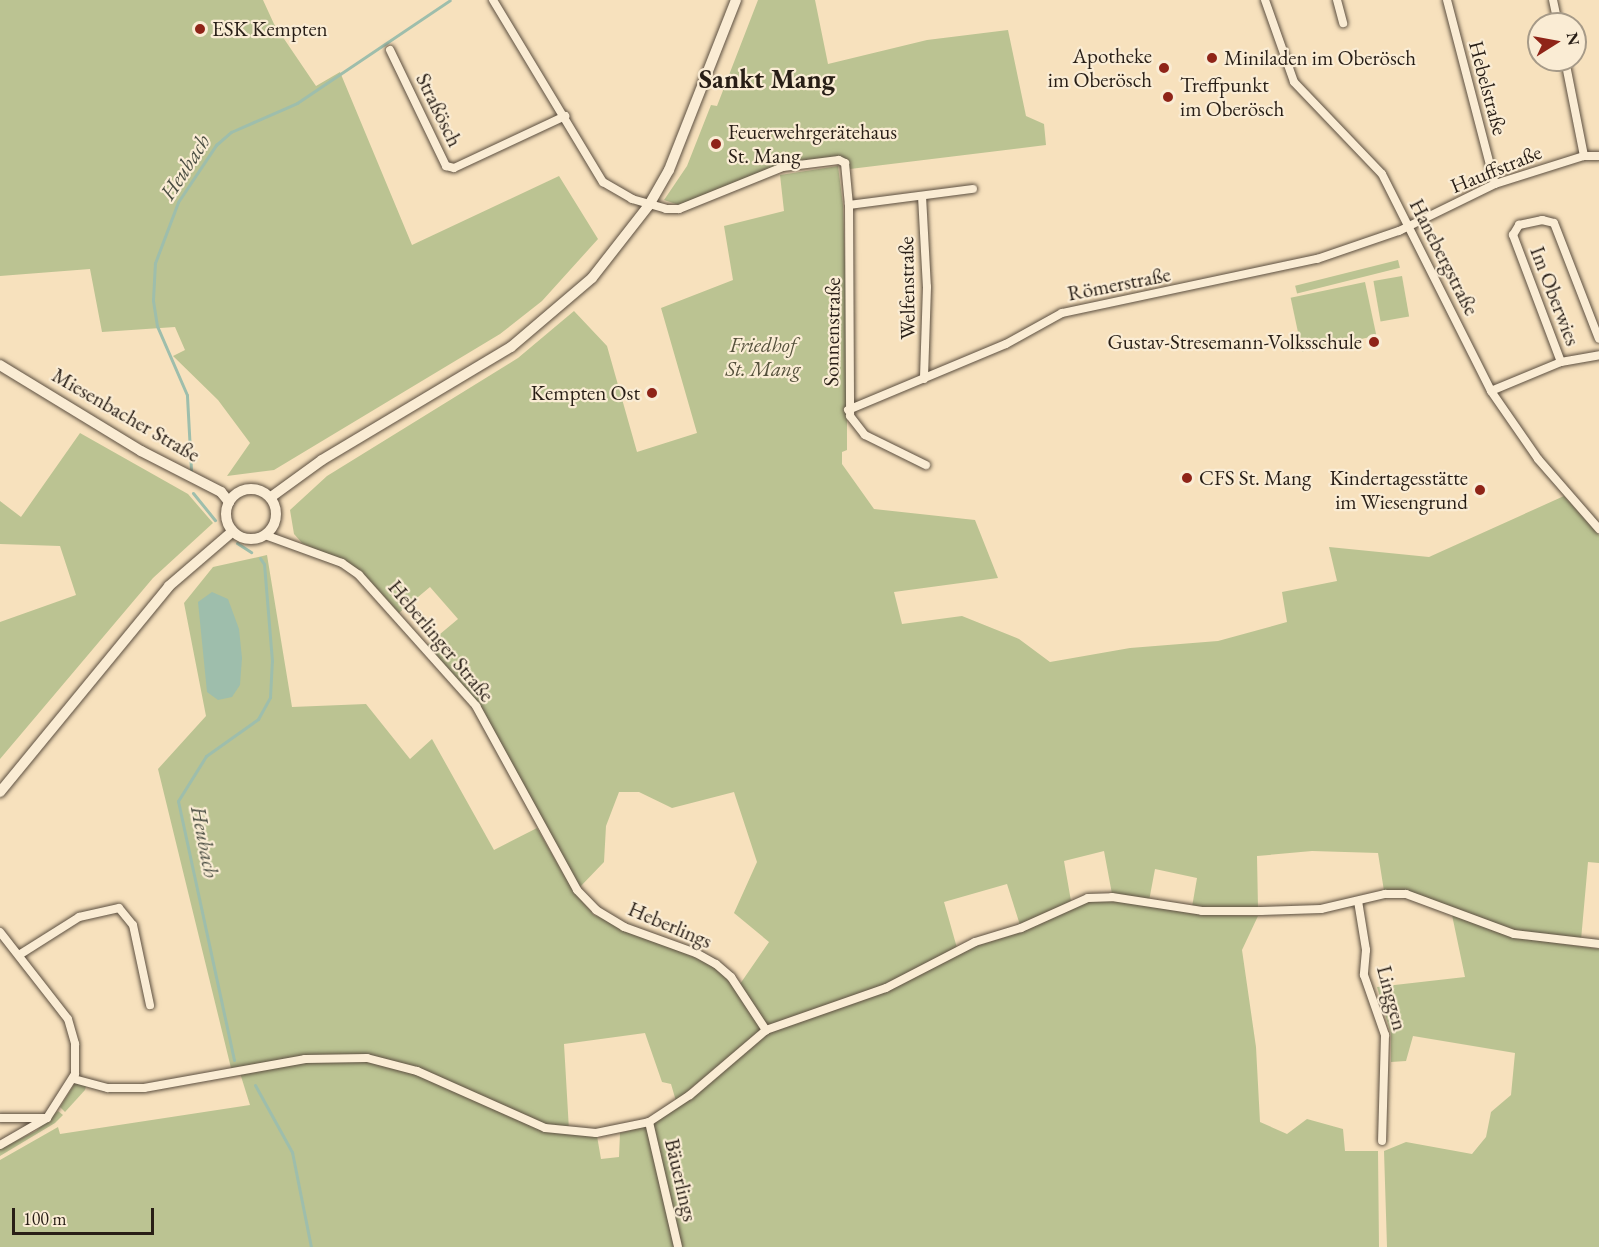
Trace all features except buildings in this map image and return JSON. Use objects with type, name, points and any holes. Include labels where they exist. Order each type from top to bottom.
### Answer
[{"type":"main road","points":[[271,497],[322,460],[511,347],[552,315],[612,256],[651,201],[666,175],[736,0]]},
{"type":"main road","name":"Miesenbacher Straße","points":[[0,365],[141,451],[221,492],[229,502]]},
{"type":"main road","points":[[249,488],[271,497],[277,512],[274,524],[265,535],[254,539],[233,531],[226,517],[229,502],[236,493],[249,488]]},
{"type":"main road","points":[[0,792],[32,756],[169,586],[233,531]]},
{"type":"street","points":[[493,0],[603,182],[651,201]]},
{"type":"street","name":"Hanebergstraße","points":[[1265,0],[1294,82],[1382,174],[1491,391],[1538,459],[1599,529]]},
{"type":"street","points":[[1337,0],[1343,23]]},
{"type":"street","name":"Hebelstraße","points":[[1447,0],[1495,184]]},
{"type":"street","name":"Straßösch","points":[[390,50],[446,166],[454,168],[565,116]]},
{"type":"street","points":[[1567,72],[1584,156]]},
{"type":"street","name":"Hauffstraße","points":[[1409,227],[1495,184],[1584,156],[1599,156]]},
{"type":"street","name":"Sonnenstraße","points":[[651,201],[679,209],[783,167],[839,160],[847,168],[849,205],[848,410],[856,428],[865,435],[926,465]]},
{"type":"street","points":[[849,205],[973,189]]},
{"type":"street","name":"Welfenstraße","points":[[922,196],[927,287],[924,379]]},
{"type":"street","name":"Im Oberwies","points":[[1561,362],[1514,235],[1519,225],[1542,220],[1554,223],[1599,339]]},
{"type":"street","name":"Römerstraße","points":[[848,410],[1006,344],[1062,313],[1260,274],[1359,246],[1409,227]]},
{"type":"street","name":"Im Oberwies","points":[[1491,391],[1561,362],[1599,355]]},
{"type":"street","name":"Heberlinger Straße","points":[[265,535],[342,563],[375,591],[476,706],[556,856]]},
{"type":"street","name":"Heberlings","points":[[556,856],[577,890],[599,912],[624,927],[696,953],[716,964],[731,977],[766,1030]]},
{"type":"street","points":[[74,1079],[108,1088],[144,1088],[305,1059],[367,1058],[417,1071],[545,1128],[596,1133],[649,1122],[690,1095],[766,1030],[886,988],[975,942],[1021,928],[1088,898],[1112,897],[1202,911],[1321,909],[1385,894],[1406,894],[1514,934],[1599,944]]},
{"type":"street","name":"Linggen","points":[[1358,901],[1366,950],[1364,975],[1385,1035],[1382,1141]]},
{"type":"street","points":[[19,956],[79,917],[119,908],[134,925],[150,1005]]},
{"type":"street","points":[[0,932],[68,1019],[75,1044],[74,1079],[47,1118],[0,1145]]},
{"type":"street","points":[[0,1118],[47,1118]]},
{"type":"street","name":"Bäuerlings","points":[[649,1122],[678,1247]]},
{"type":"green space","points":[[0,0],[263,0],[274,24],[316,86],[340,72],[412,245],[559,176],[598,239],[542,301],[500,334],[274,470],[227,476],[250,443],[218,400],[173,356],[185,350],[175,327],[102,332],[90,269],[0,276]]},
{"type":"green space","points":[[758,0],[815,0],[828,64],[927,40],[1008,30],[1026,116],[1044,124],[1046,145],[850,169],[839,156],[783,163],[679,205],[664,200],[687,166],[711,105],[717,106]]},
{"type":"green space","name":"Friedhof St. Mang","points":[[838,166],[843,205],[847,323],[847,450],[842,452],[842,464],[874,509],[975,520],[998,578],[894,592],[902,624],[962,616],[1019,639],[1050,662],[1130,648],[1218,641],[1287,622],[1282,592],[1337,581],[1329,547],[1429,557],[1564,496],[1599,535],[1599,863],[1588,862],[1581,940],[1516,931],[1384,891],[1378,853],[1312,851],[1257,856],[1258,908],[1202,908],[1192,907],[1197,878],[1155,869],[1149,901],[1112,894],[1104,851],[1064,861],[1071,901],[1020,925],[1007,884],[944,902],[957,948],[886,985],[768,1026],[740,984],[769,942],[734,913],[757,862],[734,792],[672,808],[639,792],[619,792],[606,826],[604,862],[579,888],[479,703],[427,645],[458,619],[430,587],[399,613],[361,571],[302,543],[294,534],[290,510],[327,476],[518,358],[574,311],[607,346],[637,452],[697,433],[661,308],[733,280],[724,226],[784,211],[780,175]]},
{"type":"green space","points":[[1398,260],[1400,268],[1297,293],[1295,286]]},
{"type":"green space","points":[[1402,276],[1409,316],[1381,321],[1373,281]]},
{"type":"green space","points":[[1365,282],[1376,336],[1302,352],[1291,298]]},
{"type":"green space","points":[[80,433],[188,494],[213,523],[153,578],[0,759],[0,622],[76,595],[60,546],[0,544],[0,501],[21,517]]},
{"type":"green space","points":[[267,555],[292,707],[366,704],[410,759],[432,739],[494,850],[537,828],[574,892],[594,915],[715,966],[729,979],[762,1029],[676,1101],[671,1084],[662,1082],[645,1033],[564,1044],[569,1130],[545,1126],[419,1068],[368,1055],[305,1056],[231,1068],[158,769],[206,716],[184,603],[213,567]]},
{"type":"green space","points":[[1112,900],[1201,915],[1258,916],[1242,950],[1256,1047],[1260,1122],[1287,1134],[1307,1119],[1343,1129],[1345,1151],[1378,1151],[1379,1247],[681,1247],[652,1124],[767,1033],[888,990],[976,946],[1022,932],[1089,901]]},
{"type":"green space","points":[[1452,915],[1513,937],[1599,949],[1599,1247],[1387,1247],[1384,1151],[1406,1142],[1472,1154],[1486,1137],[1491,1112],[1511,1095],[1515,1053],[1413,1036],[1406,1061],[1391,1062],[1391,1034],[1377,987],[1465,977]]},
{"type":"green space","points":[[367,1061],[417,1074],[545,1131],[597,1136],[601,1159],[619,1157],[620,1133],[647,1126],[675,1247],[0,1247],[0,1160],[58,1127],[60,1134],[250,1105],[240,1073],[304,1063]]},
{"type":"green space","points":[[75,1083],[86,1086],[85,1090],[65,1112],[60,1107]]},
{"type":"green space","points":[[58,1111],[63,1115],[55,1123],[0,1156],[0,1149],[36,1131]]},
{"type":"shaded area","points":[[212,592],[228,599],[239,629],[242,658],[240,685],[232,697],[218,700],[207,692],[198,602]]},
{"type":"waterway","name":"Heubach","points":[[191,470],[187,395],[157,326],[153,300],[155,263],[178,202],[216,145],[231,132],[297,103],[450,0]]},
{"type":"waterway","name":"Heubach","points":[[193,493],[215,520]]},
{"type":"waterway","name":"Heubach","points":[[237,543],[251,552]]},
{"type":"waterway","name":"Heubach","points":[[234,1060],[178,801],[206,756],[258,719],[270,697],[272,661],[264,564],[260,558]]},
{"type":"waterway","name":"Heubach","points":[[255,1085],[292,1152],[311,1247]]},
{"type":"place","name":"ESK Kempten","points":[[200,29]]},
{"type":"place","name":"Miniladen im Oberösch","points":[[1212,58]]},
{"type":"place","name":"Apotheke im Oberösch","points":[[1164,68]]},
{"type":"place","name":"Treffpunkt im Oberösch","points":[[1168,97]]},
{"type":"place","name":"Feuerwehrgerätehaus St. Mang","points":[[716,144]]},
{"type":"place","name":"Gustav-Stresemann-Volksschule","points":[[1374,342]]},
{"type":"place","name":"Kempten Ost","points":[[652,393]]},
{"type":"place","name":"CFS St. Mang","points":[[1187,478]]},
{"type":"place","name":"Kindertagesstätte im Wiesengrund","points":[[1480,490]]},
{"type":"district","name":"Sankt Mang","points":[[767,79]]}]
